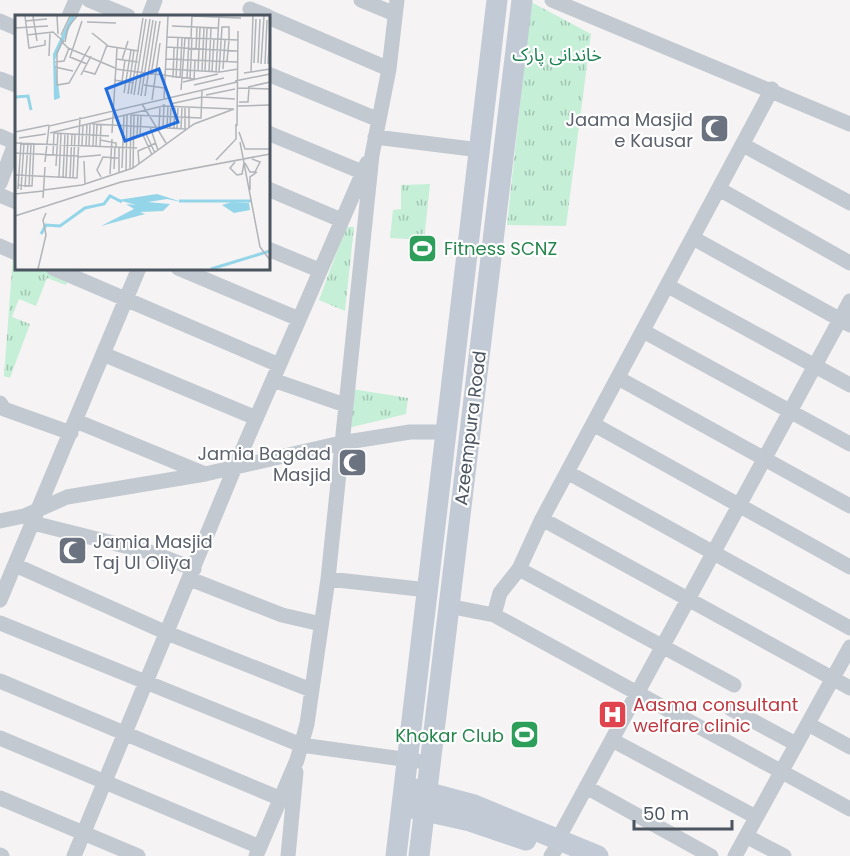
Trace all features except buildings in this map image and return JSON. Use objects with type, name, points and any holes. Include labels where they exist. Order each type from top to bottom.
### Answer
[{"type":"main road","name":"Azeempura Road","points":[[396,856],[497,0]]},
{"type":"main road","name":"Azeempura Road","points":[[418,856],[522,0]]},
{"type":"main road","points":[[403,797],[425,800],[470,821],[558,850],[598,856]]},
{"type":"street","points":[[69,15],[76,0]]},
{"type":"street","points":[[89,0],[126,15]]},
{"type":"street","points":[[149,15],[155,0]]},
{"type":"street","points":[[288,856],[299,752],[328,579],[372,155],[389,69],[396,7],[361,0]]},
{"type":"street","points":[[552,0],[772,89],[850,124]]},
{"type":"street","points":[[270,18],[389,69]]},
{"type":"street","points":[[0,21],[15,27]]},
{"type":"street","points":[[270,76],[379,120]]},
{"type":"street","points":[[0,79],[15,86]]},
{"type":"street","points":[[494,615],[500,593],[519,569],[542,519],[772,89]]},
{"type":"street","points":[[270,134],[362,172]]},
{"type":"street","points":[[0,136],[15,142]]},
{"type":"street","points":[[375,137],[480,150]]},
{"type":"street","points":[[0,183],[15,145]]},
{"type":"street","points":[[743,145],[850,203]]},
{"type":"street","points":[[74,856],[235,467],[362,172],[372,155]]},
{"type":"street","points":[[719,189],[850,263]]},
{"type":"street","points":[[270,190],[341,220]]},
{"type":"street","points":[[0,195],[15,202]]},
{"type":"street","points":[[693,238],[845,322]]},
{"type":"street","points":[[0,246],[15,253]]},
{"type":"street","points":[[270,250],[320,270]]},
{"type":"street","points":[[58,270],[279,365]]},
{"type":"street","points":[[0,600],[138,270]]},
{"type":"street","points":[[183,270],[299,319]]},
{"type":"street","points":[[668,286],[850,385]]},
{"type":"street","points":[[558,850],[586,787],[662,647],[816,366],[845,322],[850,301]]},
{"type":"street","points":[[643,331],[850,444]]},
{"type":"street","points":[[104,354],[256,418]]},
{"type":"street","points":[[618,378],[850,506]]},
{"type":"street","points":[[273,380],[345,405]]},
{"type":"street","points":[[0,403],[4,409],[73,427],[205,474]]},
{"type":"street","points":[[593,424],[850,567]]},
{"type":"street","points":[[0,521],[35,516],[67,497],[205,474],[341,443],[410,432],[446,432]]},
{"type":"street","points":[[567,472],[850,628]]},
{"type":"street","points":[[35,516],[153,553],[192,574],[282,615],[321,624]]},
{"type":"street","points":[[542,519],[850,688]]},
{"type":"street","points":[[15,565],[167,633],[311,690]]},
{"type":"street","points":[[519,569],[734,685]]},
{"type":"street","points":[[328,579],[428,590]]},
{"type":"street","points":[[448,606],[494,615],[850,809]]},
{"type":"street","points":[[0,622],[299,752],[429,762]]},
{"type":"street","points":[[735,856],[850,647]]},
{"type":"street","points":[[0,681],[279,798]]},
{"type":"street","points":[[731,709],[796,744]]},
{"type":"street","points":[[808,724],[850,747]]},
{"type":"street","points":[[0,738],[105,782],[258,851],[299,752]]},
{"type":"street","points":[[612,740],[756,817]]},
{"type":"street","points":[[586,787],[711,856]]},
{"type":"street","points":[[0,798],[138,856]]},
{"type":"street","points":[[746,836],[784,856]]},
{"type":"green space","name":"خاندانی پارک","points":[[531,2],[591,34],[566,226],[507,225]]},
{"type":"green space","points":[[430,184],[424,240],[390,238],[393,210],[401,209],[401,185]]},
{"type":"green space","points":[[346,227],[354,227],[345,311],[319,300]]},
{"type":"green space","points":[[13,255],[15,256],[15,270],[48,270],[68,278],[66,285],[47,278],[36,306],[19,299],[12,317],[30,324],[10,378],[4,376]]},
{"type":"green space","points":[[352,389],[408,398],[406,414],[348,428]]},
{"type":"place","name":"Jaama Masjid e Kausar","points":[[714,129]]},
{"type":"place","name":"Fitness SCNZ","points":[[423,248]]},
{"type":"place","name":"Jamia Bagdad Masjid","points":[[352,463]]},
{"type":"place","name":"Jamia Masjid Taj Ul Oliya","points":[[72,551]]},
{"type":"place","name":"Aasma consultant welfare clinic","points":[[612,714]]},
{"type":"place","name":"Khokar Club","points":[[525,735]]}]
